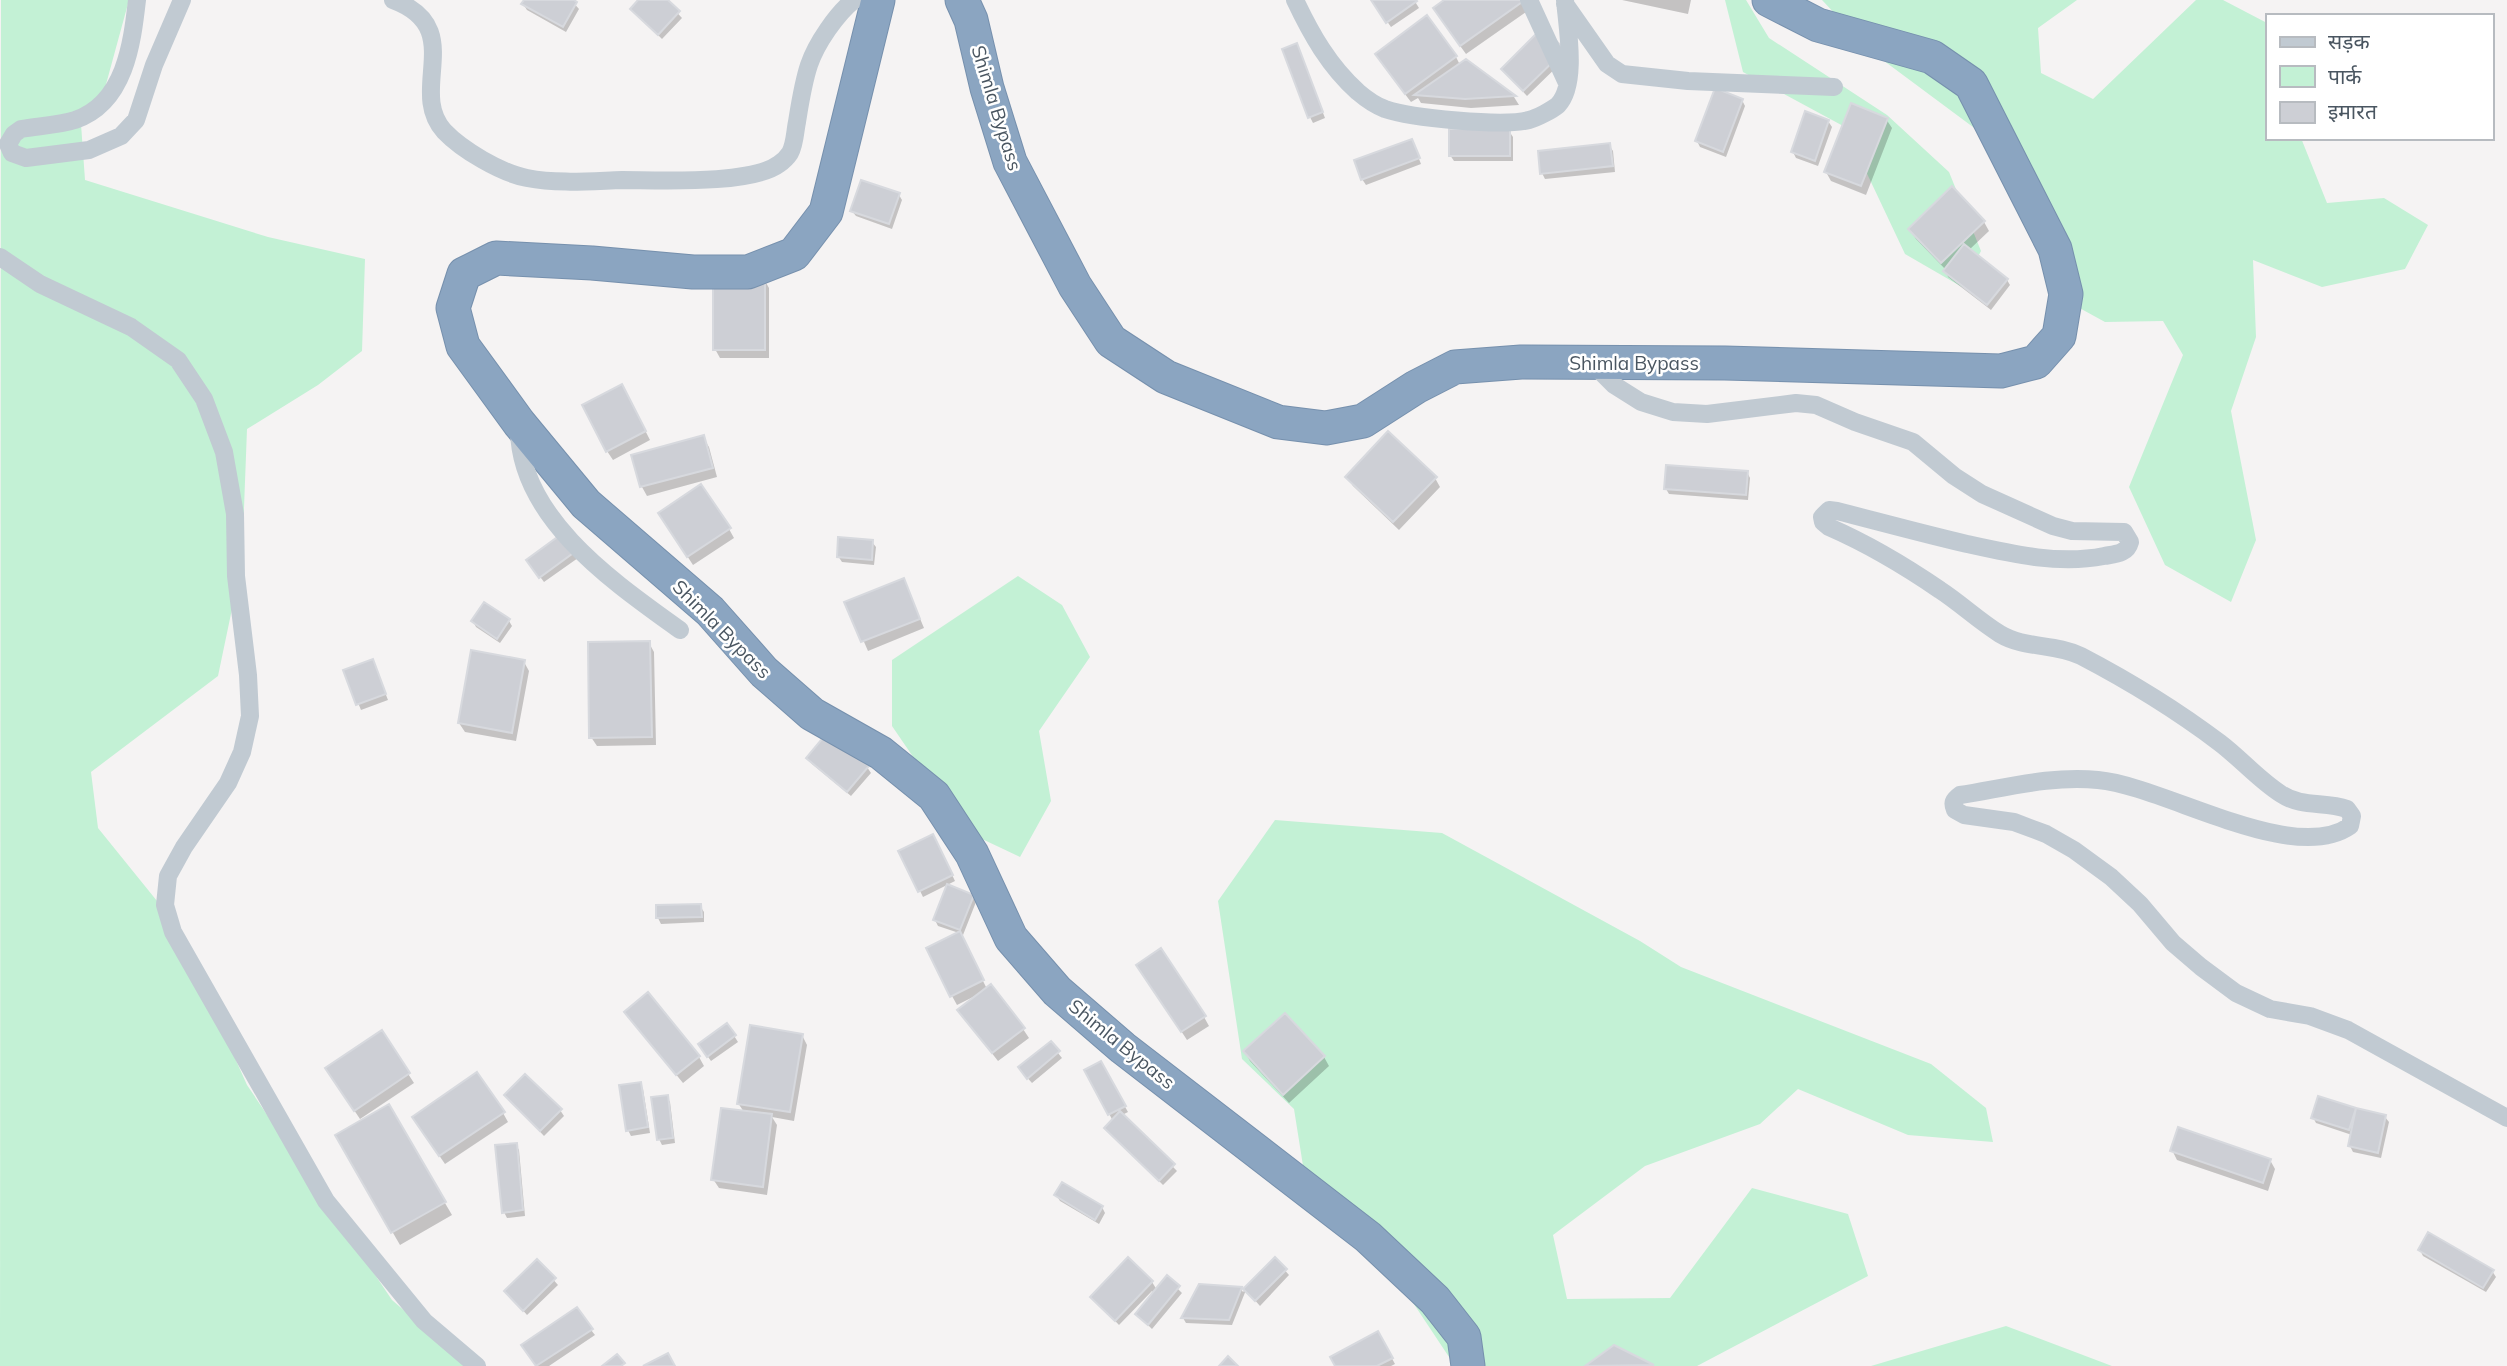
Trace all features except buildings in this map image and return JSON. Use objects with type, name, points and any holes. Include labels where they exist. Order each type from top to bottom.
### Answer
[{"type":"highway","name":"Shimla Bypass","points":[[877,0],[826,212],[794,254],[748,272],[693,272],[496,258],[464,274],[453,308],[463,346],[519,423],[586,505],[710,611],[764,672],[812,714],[881,753],[934,796],[972,855],[1012,938],[1057,991],[1124,1048],[1368,1237],[1435,1300],[1464,1337],[1468,1366]]},
{"type":"highway","name":"Shimla Bypass","points":[[962,0],[971,20],[987,88],[1010,162],[1075,286],[1111,341],[1166,377],[1278,422],[1326,428],[1363,421],[1416,387],[1455,367],[1521,362],[1725,363],[2001,372],[2036,362],[2059,336],[2066,294],[2055,249],[1971,84],[1932,57],[1818,25],[1769,0]]},
{"type":"street","points":[[137,0],[133,33],[123,74],[104,102],[76,120],[21,129],[8,144],[6,155],[26,158],[89,150],[121,136],[136,120],[154,65],[182,0]]},
{"type":"street","points":[[393,0],[417,14],[429,27],[433,50],[431,97],[434,116],[444,131],[494,166],[525,178],[561,181],[715,180],[759,172],[778,165],[790,153],[810,62],[830,27],[854,0]]},
{"type":"street","points":[[1295,0],[1315,41],[1360,94],[1385,109],[1428,117],[1494,122],[1531,120],[1558,104],[1567,84],[1571,49],[1565,2]]},
{"type":"street","points":[[1529,0],[1567,84]]},
{"type":"street","points":[[1565,2],[1607,64],[1622,74],[1688,81],[1834,87]]},
{"type":"street","points":[[0,257],[40,284],[131,327],[178,360],[204,399],[224,452],[235,514],[236,576],[250,716],[242,752],[228,783],[184,847],[168,876],[165,905],[173,932],[326,1201],[424,1321],[477,1366]]},
{"type":"street","points":[[1592,363],[1614,385],[1641,402],[1673,412],[1707,414],[1796,403],[1815,405],[1913,442],[1954,476],[1982,494],[2053,526],[2072,531],[2124,532],[2130,542],[2129,548],[2122,553],[2093,559],[2054,559],[2014,554],[1837,511],[1829,510],[1822,517],[1829,527],[1896,562],[1941,590],[1998,633],[2017,642],[2061,648],[2080,655],[2182,716],[2222,744],[2281,794],[2299,803],[2338,806],[2347,809],[2352,817],[2350,826],[2340,833],[2306,836],[2262,832],[2140,788],[2098,780],[2063,779],[1960,795],[1954,799],[1955,810],[1964,815],[2014,822],[2055,839],[2111,877],[2140,904],[2173,943],[2236,993],[2270,1009],[2310,1016],[2348,1030],[2507,1118]]},
{"type":"street","points":[[519,423],[519,444],[525,471],[540,500],[566,534],[596,566],[680,630]]},
{"type":"green space","points":[[1,0],[129,0],[102,99],[81,124],[85,180],[268,237],[365,259],[362,351],[318,385],[247,429],[242,561],[218,676],[91,772],[98,828],[174,922],[247,1085],[392,1300],[468,1366],[0,1366]]},
{"type":"green space","points":[[1725,0],[1746,0],[1769,38],[1887,115],[1949,172],[1981,251],[1962,287],[1905,254],[1845,127],[1743,72]]},
{"type":"green space","points":[[1822,0],[2077,0],[2038,28],[2041,73],[2093,99],[2196,0],[2223,0],[2266,22],[2266,140],[2302,140],[2327,203],[2384,198],[2428,225],[2405,269],[2322,287],[2253,260],[2256,337],[2231,411],[2256,540],[2231,602],[2165,565],[2129,487],[2183,355],[2163,321],[2105,322],[2074,305],[1977,130],[1868,49]]},
{"type":"green space","points":[[1018,576],[1062,605],[1090,657],[1039,731],[1051,801],[1020,857],[963,830],[892,726],[892,660]]},
{"type":"green space","points":[[1275,820],[1442,833],[1640,941],[1681,967],[1931,1064],[1986,1108],[1993,1142],[1908,1135],[1798,1089],[1760,1124],[1645,1166],[1553,1235],[1567,1299],[1670,1298],[1752,1188],[1848,1214],[1868,1276],[1697,1366],[1455,1366],[1382,1256],[1304,1172],[1294,1109],[1242,1059],[1218,901]]},
{"type":"green space","points":[[2006,1326],[2112,1366],[1871,1366]]}]
